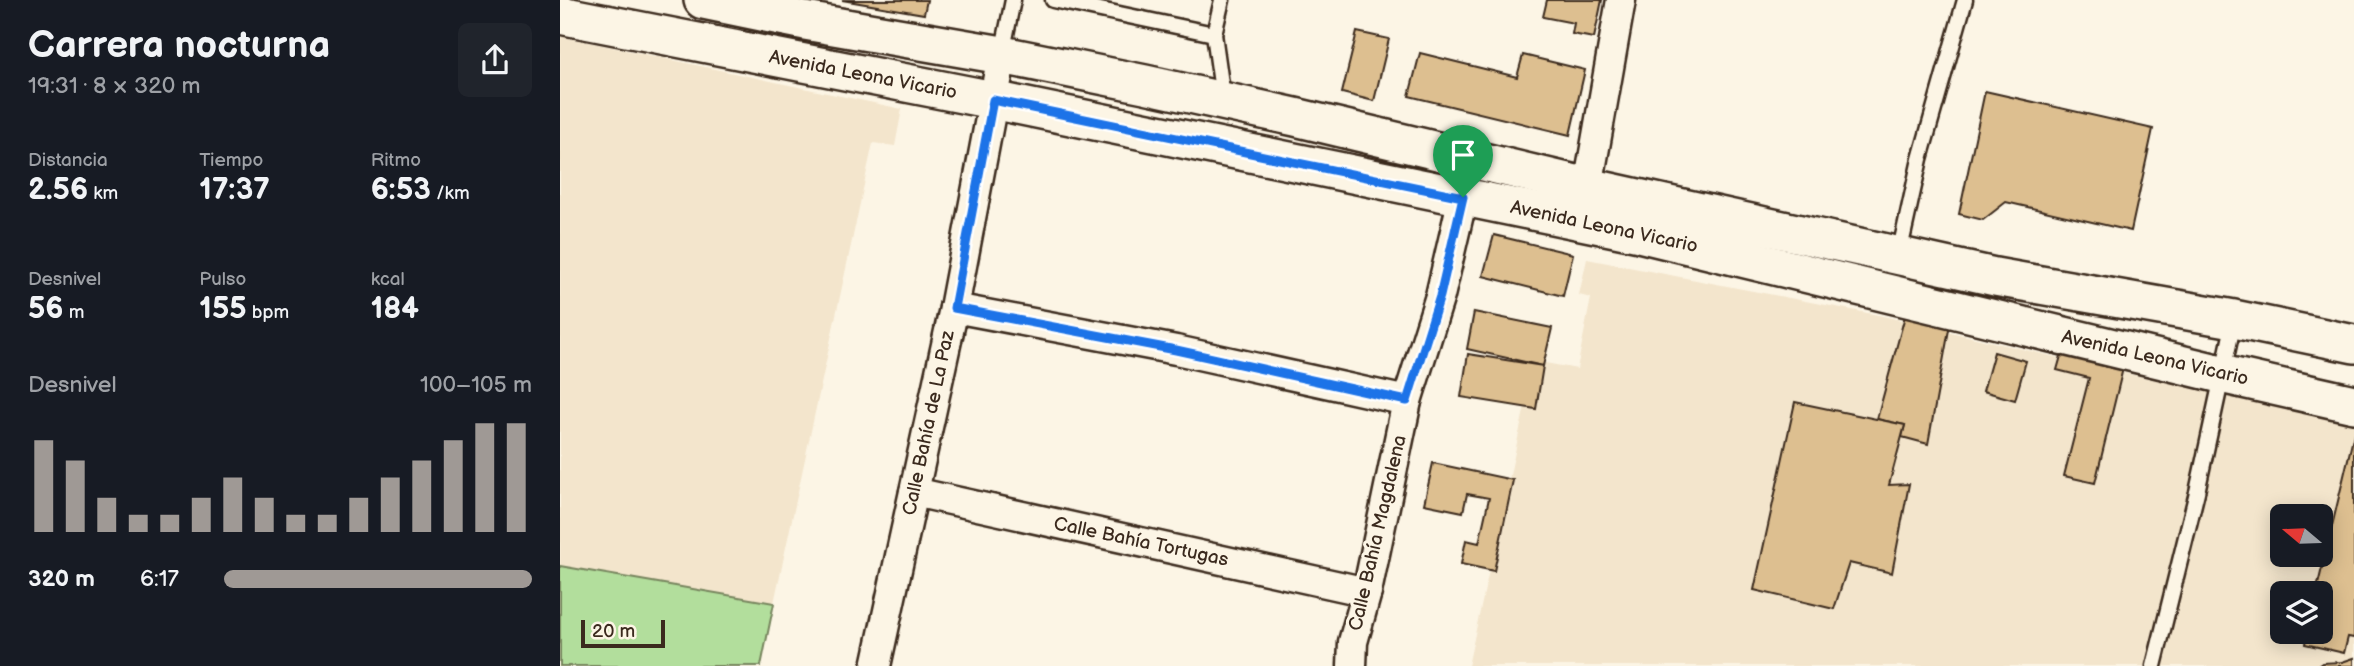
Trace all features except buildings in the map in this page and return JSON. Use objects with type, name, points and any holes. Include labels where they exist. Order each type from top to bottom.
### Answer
[{"type":"street","name":"Avenida Leona Vicario","points":[[703,0],[807,10],[1002,55],[1224,100],[1588,187],[1898,256],[2062,290],[2234,319],[2354,344]]},
{"type":"street","points":[[1588,187],[1621,0]]},
{"type":"street","name":"Avenida Leona Vicario","points":[[560,15],[993,100],[1639,233],[2354,404]]},
{"type":"street","name":"Calle Bahía de La Paz","points":[[876,666],[954,308],[1002,55]]},
{"type":"street","name":"Calle Bahía Magdalena","points":[[1352,666],[1353,642],[1367,592],[1407,401],[1440,296],[1463,197]]},
{"type":"street","points":[[954,308],[1176,350],[1407,401]]},
{"type":"street","name":"Calle Bahía Tortugas","points":[[914,492],[1367,592]]},
{"type":"lane","points":[[1002,55],[1013,0]]},
{"type":"lane","points":[[1053,0],[1214,34]]},
{"type":"lane","points":[[1223,0],[1214,34],[1224,100]]},
{"type":"lane","points":[[1898,256],[1920,159],[1965,0]]},
{"type":"lane","points":[[2154,666],[2197,492],[2234,319]]},
{"type":"shaded area","points":[[560,36],[902,109],[895,146],[873,143],[774,603],[560,566]]},
{"type":"shaded area","points":[[1587,259],[1883,316],[2110,370],[2354,422],[2354,666],[1468,666],[1535,361],[1577,369],[1591,298],[1579,295]]},
{"type":"green space","points":[[560,566],[774,603],[761,666],[560,666]]},
{"type":"route","points":[[993,100],[1463,197],[1440,296],[1407,401],[1176,350],[954,308],[993,100]]}]
